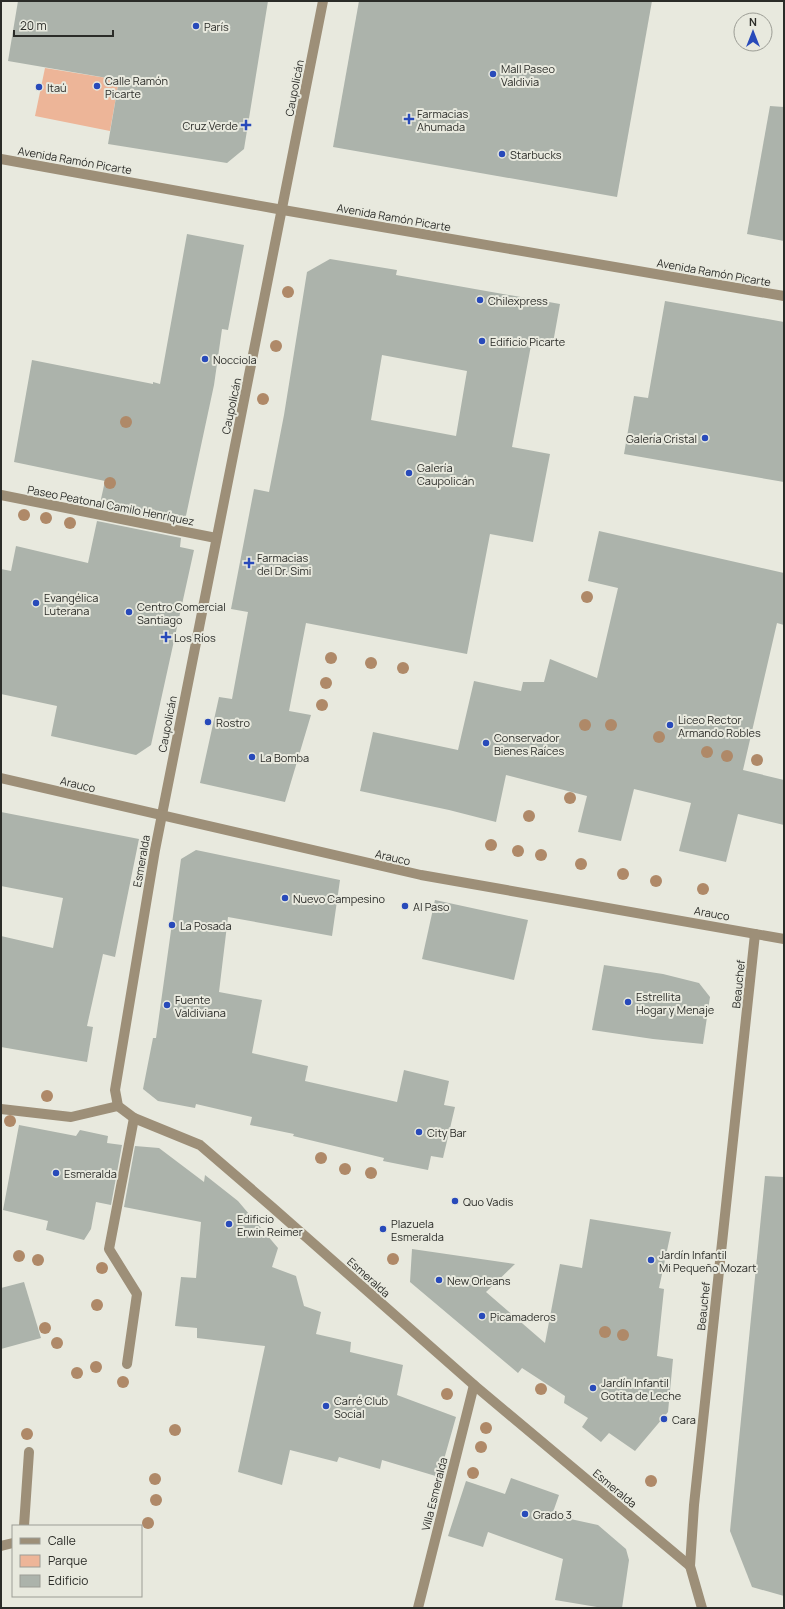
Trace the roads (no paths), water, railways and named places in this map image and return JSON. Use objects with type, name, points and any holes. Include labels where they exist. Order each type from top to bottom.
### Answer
[{"type":"street","name":"Caupolicán","points":[[162,816],[216,538],[324,1]]},
{"type":"street","name":"Avenida Ramón Picarte","points":[[1,159],[283,210],[784,296]]},
{"type":"street","name":"Paseo Peatonal Camilo Henríquez","points":[[1,495],[216,538]]},
{"type":"street","name":"Arauco","points":[[1,778],[421,875],[784,939]]},
{"type":"street","name":"Esmeralda","points":[[162,816],[114,1090],[118,1106],[134,1118],[200,1145],[474,1385],[690,1566]]},
{"type":"street","name":"Beauchef","points":[[702,1608],[690,1566],[695,1497],[755,934]]},
{"type":"street","points":[[1,1109],[70,1117],[118,1106]]},
{"type":"street","points":[[127,1364],[136,1294],[109,1249],[134,1118]]},
{"type":"street","name":"Villa Esmeralda","points":[[418,1608],[474,1385]]},
{"type":"street","points":[[24,1525],[29,1452]]},
{"type":"street","points":[[1,1546],[12,1543]]},
{"type":"place","name":"París","points":[[196,26]]},
{"type":"place","name":"Mall Paseo Valdivia","points":[[493,74]]},
{"type":"place","name":"Calle Ramón Picarte","points":[[97,86]]},
{"type":"place","name":"Itaú","points":[[39,87]]},
{"type":"place","name":"Farmacias Ahumada","points":[[409,119]]},
{"type":"place","name":"Cruz Verde","points":[[246,125]]},
{"type":"place","name":"Starbucks","points":[[502,154]]},
{"type":"place","name":"Chilexpress","points":[[480,300]]},
{"type":"place","name":"Edificio Picarte","points":[[482,341]]},
{"type":"place","name":"Nocciola","points":[[205,359]]},
{"type":"place","name":"Galería Cristal","points":[[705,438]]},
{"type":"place","name":"Galería Caupolicán","points":[[409,473]]},
{"type":"place","name":"Farmacias del Dr. Simi","points":[[249,563]]},
{"type":"place","name":"Evangélica Luterana","points":[[36,603]]},
{"type":"place","name":"Centro Comercial Santiago","points":[[129,612]]},
{"type":"place","name":"Los Ríos","points":[[166,637]]},
{"type":"place","name":"Rostro","points":[[208,722]]},
{"type":"place","name":"Liceo Rector Armando Robles","points":[[670,725]]},
{"type":"place","name":"Conservador Bienes Raíces","points":[[486,743]]},
{"type":"place","name":"La Bomba","points":[[252,757]]},
{"type":"place","name":"Nuevo Campesino","points":[[285,898]]},
{"type":"place","name":"Al Paso","points":[[405,906]]},
{"type":"place","name":"La Posada","points":[[172,925]]},
{"type":"place","name":"Estrellita Hogar y Menaje","points":[[628,1002]]},
{"type":"place","name":"Fuente Valdiviana","points":[[167,1005]]},
{"type":"place","name":"City Bar","points":[[419,1132]]},
{"type":"place","name":"Esmeralda","points":[[56,1173]]},
{"type":"place","name":"Quo Vadis","points":[[455,1201]]},
{"type":"place","name":"Edificio Erwin Reimer","points":[[229,1224]]},
{"type":"place","name":"Plazuela Esmeralda","points":[[383,1229]]},
{"type":"place","name":"Jardín Infantil Mi Pequeño Mozart","points":[[651,1260]]},
{"type":"place","name":"New Orleans","points":[[439,1280]]},
{"type":"place","name":"Picamaderos","points":[[482,1316]]},
{"type":"place","name":"Jardín Infantil Gotita de Leche","points":[[593,1388]]},
{"type":"place","name":"Carré Club Social","points":[[326,1406]]},
{"type":"place","name":"Cara","points":[[664,1419]]},
{"type":"place","name":"Grado 3","points":[[525,1514]]}]
